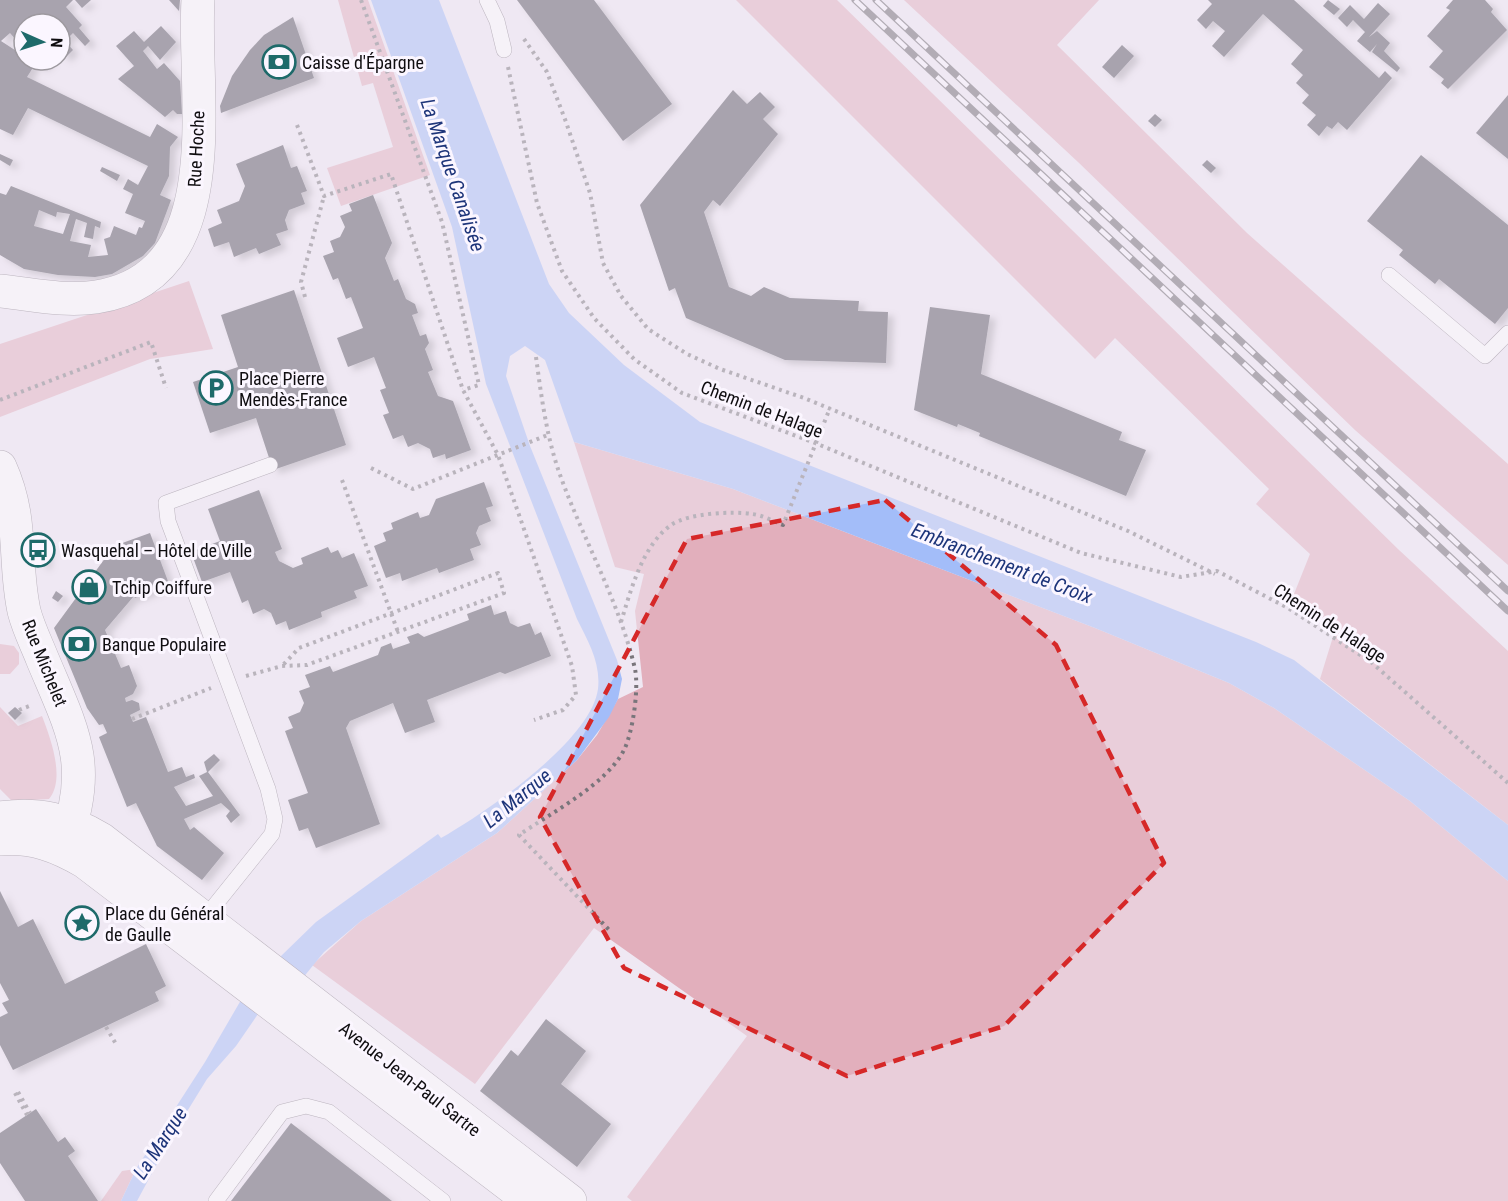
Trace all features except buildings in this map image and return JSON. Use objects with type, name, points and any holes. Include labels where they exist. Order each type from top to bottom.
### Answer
[{"type":"street","name":"Rue Hoche","points":[[0,291],[75,298],[95,297],[137,284],[158,267],[165,258],[187,217],[198,170],[198,0]]},
{"type":"street","name":"Rue Michelet","points":[[0,467],[8,486],[16,519],[25,615],[69,722],[79,756],[80,786],[68,837]]},
{"type":"street","points":[[0,818],[44,816],[68,837],[98,871],[195,929]]},
{"type":"street","points":[[0,839],[39,841],[68,837]]},
{"type":"street","name":"Avenue Jean-Paul Sartre","points":[[195,929],[289,1002],[530,1201]]},
{"type":"street","name":"Avenue Jean-Paul Sartre","points":[[289,1002],[570,1201]]},
{"type":"lane","points":[[487,0],[497,21],[504,50]]},
{"type":"lane","points":[[1389,274],[1485,356],[1508,333]]},
{"type":"lane","points":[[195,929],[272,834],[275,819],[268,789],[168,521],[166,503],[270,465]]},
{"type":"lane","points":[[216,1201],[282,1112],[306,1106],[329,1112],[443,1201]]},
{"type":"path","points":[[361,0],[442,222],[479,385],[463,390]]},
{"type":"path","name":"Chemin de Halage","points":[[521,34],[546,72],[566,122],[590,193],[603,263],[621,296],[648,329],[687,354],[720,369],[830,408],[1128,531],[1213,573]]},
{"type":"path","name":"Chemin de Halage","points":[[504,50],[537,203],[562,271],[594,318],[634,359],[682,393],[815,443],[1081,553],[1181,577],[1213,573],[1217,570],[1288,608],[1371,662],[1508,783]]},
{"type":"path","points":[[297,125],[324,196],[302,282],[305,297]]},
{"type":"path","points":[[324,196],[391,174],[463,390],[498,455],[572,666],[576,695],[563,710],[534,720]]},
{"type":"path","points":[[0,400],[151,342],[166,388]]},
{"type":"path","points":[[536,357],[541,399],[562,478],[621,623],[636,672],[634,715],[625,749],[604,776],[519,835],[611,932]]},
{"type":"path","points":[[621,623],[633,585],[651,547],[672,525],[706,514],[754,514],[783,525],[830,408]]},
{"type":"path","points":[[371,468],[412,489],[538,441],[550,434]]},
{"type":"path","points":[[342,480],[398,632]]},
{"type":"path","points":[[498,573],[504,593],[398,632],[307,665],[282,666],[299,648],[498,573]]},
{"type":"path","points":[[106,1027],[116,1044]]},
{"type":"path","points":[[16,1092],[28,1114]]},
{"type":"highlighted area","points":[[885,500],[1056,645],[1164,863],[1004,1026],[847,1076],[624,968],[540,817],[687,539]]},
{"type":"shaded area","points":[[338,0],[368,0],[430,175],[341,206],[327,168],[393,147],[373,83],[362,86]]},
{"type":"shaded area","points":[[736,0],[837,0],[1399,550],[1508,651],[1508,825],[1320,679],[1336,627],[1292,599],[1310,554],[1256,504],[1269,489],[1115,338],[1095,359]]},
{"type":"shaded area","points":[[904,0],[1099,0],[1057,45],[1247,233],[1508,464],[1508,565],[1355,430],[1078,162]]},
{"type":"shaded area","points":[[189,281],[213,349],[150,359],[0,417],[0,344]]},
{"type":"shaded area","points":[[574,442],[733,489],[1095,628],[1229,683],[1274,708],[1410,801],[1508,881],[1508,1201],[632,1201],[627,1197],[747,1036],[594,928],[475,1084],[312,965],[361,921],[497,833],[577,760],[597,735],[618,699],[643,687],[635,611],[644,574],[615,567]]},
{"type":"shaded area","points":[[0,644],[14,646],[19,653],[19,664],[10,674],[0,674]]},
{"type":"shaded area","points":[[0,707],[18,726],[42,716],[52,746],[56,769],[54,791],[49,799],[12,801],[0,789]]},
{"type":"shaded area","points":[[136,1169],[121,1201],[101,1201],[122,1171]]},
{"type":"water","points":[[371,0],[439,0],[549,284],[569,313],[624,365],[700,422],[1256,642],[1294,660],[1508,825],[1508,881],[1410,801],[1274,708],[1229,683],[1095,628],[733,489],[574,442],[545,360],[525,346],[510,356],[506,376],[530,446],[617,660],[622,679],[618,699],[609,717],[577,760],[497,833],[361,921],[324,952],[302,979],[269,998],[236,1046],[207,1079],[172,1136],[137,1201],[121,1201],[136,1169],[205,1062],[248,988],[316,922],[438,834],[441,838],[460,827],[533,774],[577,731],[591,709],[598,689],[598,670],[593,652],[577,619],[486,384],[452,227]]},
{"type":"railway","points":[[855,0],[1508,611]]},
{"type":"railway","points":[[876,0],[1508,591]]},
{"type":"place","name":"Caisse d'Épargne","points":[[279,62]]},
{"type":"place","name":"Place Pierre Mendès-France","points":[[216,388]]},
{"type":"place","name":"Wasquehal – Hôtel de Ville","points":[[38,550]]},
{"type":"place","name":"Tchip Coiffure","points":[[89,587]]},
{"type":"place","name":"Banque Populaire","points":[[79,644]]},
{"type":"place","name":"Place du Général de Gaulle","points":[[82,923]]},
{"type":"water label","name":"La Marque Canalisée","points":[[453,175]]},
{"type":"water label","name":"Embranchement de Croix","points":[[1002,563]]},
{"type":"water label","name":"La Marque","points":[[517,798]]},
{"type":"water label","name":"La Marque","points":[[160,1143]]}]
